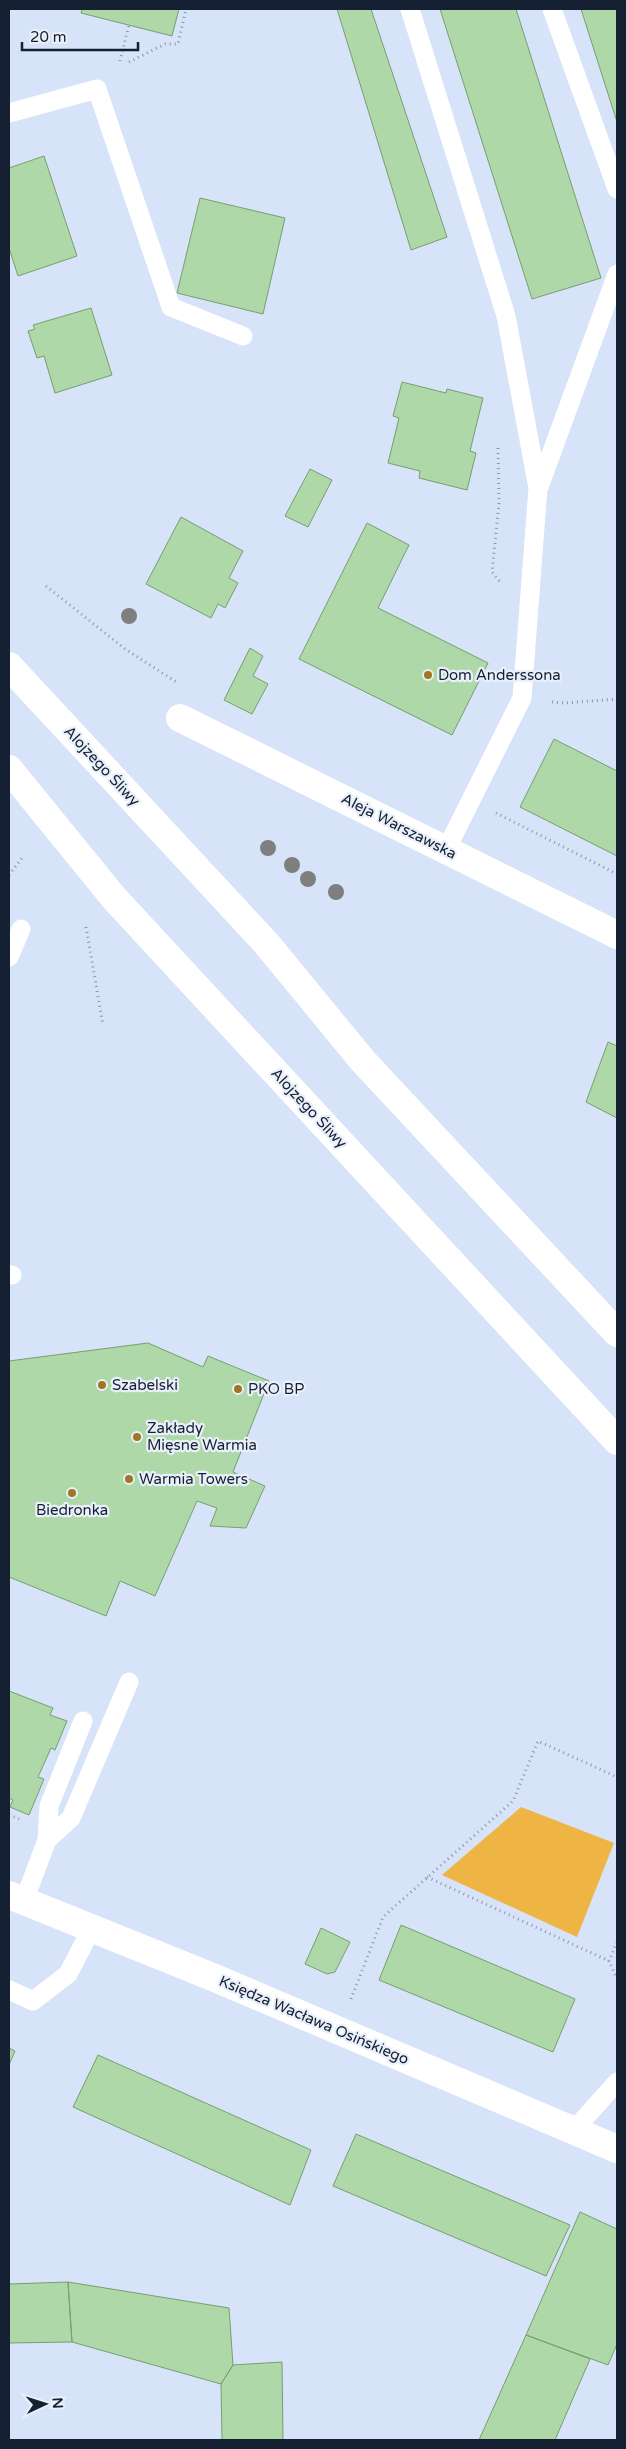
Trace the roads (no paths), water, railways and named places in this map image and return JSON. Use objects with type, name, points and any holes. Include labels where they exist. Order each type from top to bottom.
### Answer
[{"type":"street","name":"Alojzego Śliwy","points":[[9,666],[266,943],[362,1061],[617,1332]]},
{"type":"street","name":"Aleja Warszawska","points":[[180,718],[617,935]]},
{"type":"street","name":"Alojzego Śliwy","points":[[9,769],[114,898],[617,1441]]},
{"type":"street","name":"Księdza Wacława Osińskiego","points":[[16,1898],[224,1982],[617,2149]]},
{"type":"lane","points":[[410,9],[506,316],[538,488],[522,698],[446,850]]},
{"type":"lane","points":[[552,9],[617,189]]},
{"type":"lane","points":[[9,113],[97,89],[170,307],[244,336]]},
{"type":"lane","points":[[538,488],[617,274]]},
{"type":"lane","points":[[9,957],[21,929]]},
{"type":"lane","points":[[16,1898],[47,1840],[71,1818],[129,1682]]},
{"type":"lane","points":[[47,1840],[49,1806],[83,1721]]},
{"type":"lane","points":[[9,1990],[33,2001],[68,1974],[92,1928]]},
{"type":"lane","points":[[574,2130],[617,2082]]},
{"type":"place","name":"Dom Anderssona","points":[[428,675]]},
{"type":"place","name":"Szabelski","points":[[102,1385]]},
{"type":"place","name":"PKO BP","points":[[238,1389]]},
{"type":"place","name":"Zakłady Mięsne Warmia","points":[[137,1437]]},
{"type":"place","name":"Warmia Towers","points":[[129,1479]]},
{"type":"place","name":"Biedronka","points":[[72,1493]]}]
